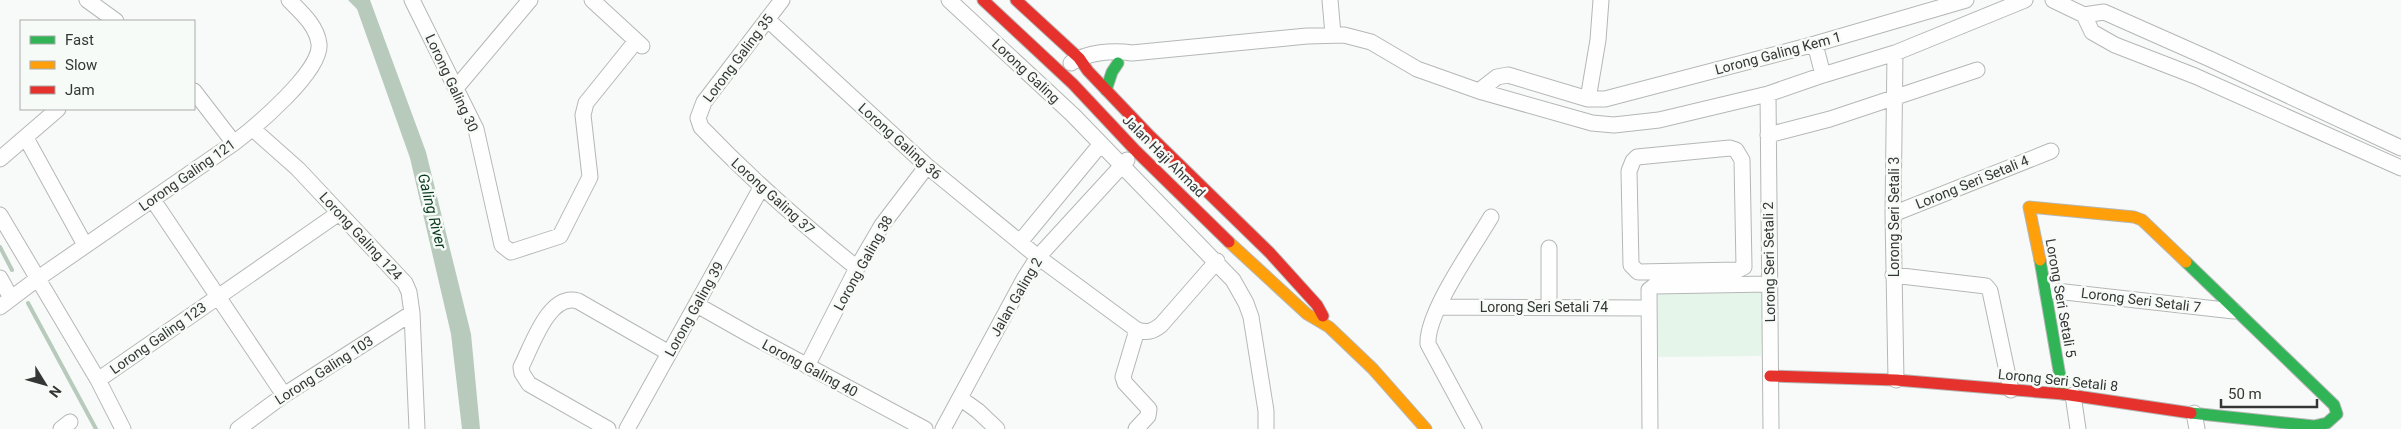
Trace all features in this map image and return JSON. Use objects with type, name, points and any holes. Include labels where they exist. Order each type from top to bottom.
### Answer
[{"type":"street","points":[[87,0],[115,20]]},
{"type":"street","name":"Lorong Galing 121","points":[[6,303],[36,279],[153,200],[253,129],[304,76],[319,52],[316,33],[305,16],[289,0]]},
{"type":"street","name":"Lorong Galing 30","points":[[412,0],[476,130],[502,246],[511,252],[560,236],[590,177],[583,115],[586,103],[639,43],[592,0]]},
{"type":"street","points":[[456,88],[530,0]]},
{"type":"street","name":"Lorong Galing","points":[[949,0],[1063,106],[1217,261],[1233,280],[1246,303],[1251,317],[1266,411],[1266,429]]},
{"type":"street","name":"Jalan Haji Ahmad","points":[[984,0],[1060,71],[1136,151],[1255,267],[1308,314],[1329,327],[1373,369],[1426,429]]},
{"type":"street","name":"Jalan Haji Ahmad","points":[[1016,0],[1079,58],[1088,71],[1150,136],[1270,253],[1317,305],[1329,327]]},
{"type":"street","points":[[1330,0],[1332,34]]},
{"type":"street","points":[[1588,99],[1598,40],[1601,0]]},
{"type":"street","name":"Lorong Galing Kem 1","points":[[1479,91],[1498,77],[1508,75],[1588,99],[1605,99],[1815,44],[1966,0]]},
{"type":"street","points":[[1060,71],[1079,58],[1118,50],[1132,53],[1332,34],[1358,37],[1371,42],[1417,69],[1479,91],[1604,124],[1660,120],[1768,94],[1896,53],[2025,0]]},
{"type":"street","points":[[2053,0],[2084,16],[2092,32],[2115,45],[2195,76],[2401,168]]},
{"type":"street","name":"Lorong Galing 35","points":[[698,118],[704,102],[768,20],[778,2]]},
{"type":"street","points":[[2084,16],[2104,12],[2401,148]]},
{"type":"street","name":"Lorong Galing 36","points":[[768,20],[927,166],[1038,257],[1137,330]]},
{"type":"street","points":[[1815,44],[1823,75]]},
{"type":"street","points":[[1073,84],[1088,71],[1118,63],[1132,53]]},
{"type":"street","name":"Lorong Seri Setali 3","points":[[1896,53],[1893,214],[1896,380]]},
{"type":"street","points":[[1106,90],[1112,72],[1118,63]]},
{"type":"street","points":[[1768,134],[1830,120],[1976,70]]},
{"type":"street","points":[[195,92],[234,143]]},
{"type":"street","name":"Lorong Seri Setali 2","points":[[1768,94],[1772,429]]},
{"type":"street","points":[[0,159],[57,110]]},
{"type":"street","name":"Lorong Galing 37","points":[[698,118],[701,127],[761,188],[810,231],[857,268]]},
{"type":"street","name":"Lorong Galing 124","points":[[253,129],[298,169],[405,283],[409,292],[412,313],[417,429]]},
{"type":"street","name":"Jalan Galing 2","points":[[943,429],[1024,279],[1038,257],[1150,136]]},
{"type":"street","points":[[26,138],[85,245]]},
{"type":"street","points":[[1020,242],[1100,145]]},
{"type":"street","points":[[1730,148],[1736,150],[1742,160],[1743,229],[1744,266],[1742,269],[1638,272],[1634,270],[1631,265],[1628,171],[1630,165],[1638,157],[1695,150],[1730,148]]},
{"type":"street","name":"Lorong Seri Setali 4","points":[[1893,214],[2051,151]]},
{"type":"street","name":"Lorong Galing 38","points":[[807,366],[857,268],[891,212],[927,166]]},
{"type":"street","name":"Lorong Galing 39","points":[[626,429],[761,188]]},
{"type":"street","points":[[153,200],[284,396]]},
{"type":"street","name":"Lorong Seri Setali 5","points":[[2068,395],[2029,207],[2134,217],[2142,220],[2234,311]]},
{"type":"street","name":"Lorong Galing 123","points":[[98,380],[339,213]]},
{"type":"street","points":[[0,215],[36,279],[98,380],[123,429]]},
{"type":"street","points":[[1474,429],[1428,344],[1430,325],[1491,217]]},
{"type":"street","points":[[1743,229],[1769,228]]},
{"type":"street","points":[[1549,248],[1549,307]]},
{"type":"street","points":[[1136,429],[1148,416],[1149,409],[1125,383],[1123,377],[1137,330],[1145,332],[1154,331],[1161,325],[1217,261]]},
{"type":"street","points":[[1894,275],[1986,286],[1990,291],[2011,390]]},
{"type":"street","points":[[0,278],[6,303]]},
{"type":"street","points":[[1650,429],[1650,290],[1654,286],[1770,284]]},
{"type":"street","name":"Lorong Seri Setali 7","points":[[2047,290],[2234,311]]},
{"type":"street","points":[[608,429],[529,384],[522,373],[521,367],[549,313],[561,302],[572,299],[669,353]]},
{"type":"street","name":"Lorong Galing 40","points":[[697,304],[925,429]]},
{"type":"street","name":"Lorong Seri Setali 74","points":[[1439,307],[1650,308]]},
{"type":"street","name":"Lorong Seri Setali 8","points":[[1770,376],[1896,380],[2068,395],[2315,428],[2337,414],[2334,405],[2234,311]]},
{"type":"street","name":"Lorong Galing 103","points":[[238,429],[284,396],[412,313]]},
{"type":"street","points":[[2068,395],[2078,429]]},
{"type":"street","points":[[960,398],[978,411],[997,429]]},
{"type":"street","points":[[2194,413],[2197,429]]},
{"type":"shaded area","points":[[1766,283],[1761,356],[1656,357],[1655,290]]},
{"type":"water","name":"Galing River","points":[[348,0],[370,0],[426,152],[471,334],[480,429],[462,429],[451,334],[410,158],[357,9]]},
{"type":"waterway","points":[[0,247],[12,270]]},
{"type":"waterway","points":[[28,303],[96,429]]},
{"type":"traffic: fast","points":[[1106,90],[1112,72],[1118,63]]},
{"type":"traffic: fast","points":[[2040,260],[2063,394]]},
{"type":"traffic: fast","points":[[2186,262],[2334,405],[2337,414],[2327,423],[2314,426],[2191,413]]},
{"type":"traffic: slow","points":[[2040,260],[2029,207],[2134,217],[2142,220],[2186,262]]},
{"type":"traffic: slow","points":[[1229,242],[1307,314],[1329,327],[1373,369],[1426,429]]},
{"type":"traffic: jam","points":[[983,0],[1073,84],[1136,151],[1229,242]]},
{"type":"traffic: jam","points":[[1016,0],[1079,58],[1088,71],[1150,136],[1270,253],[1317,305],[1323,316]]},
{"type":"traffic: jam","points":[[1770,376],[1896,380],[2063,394],[2191,413]]}]
